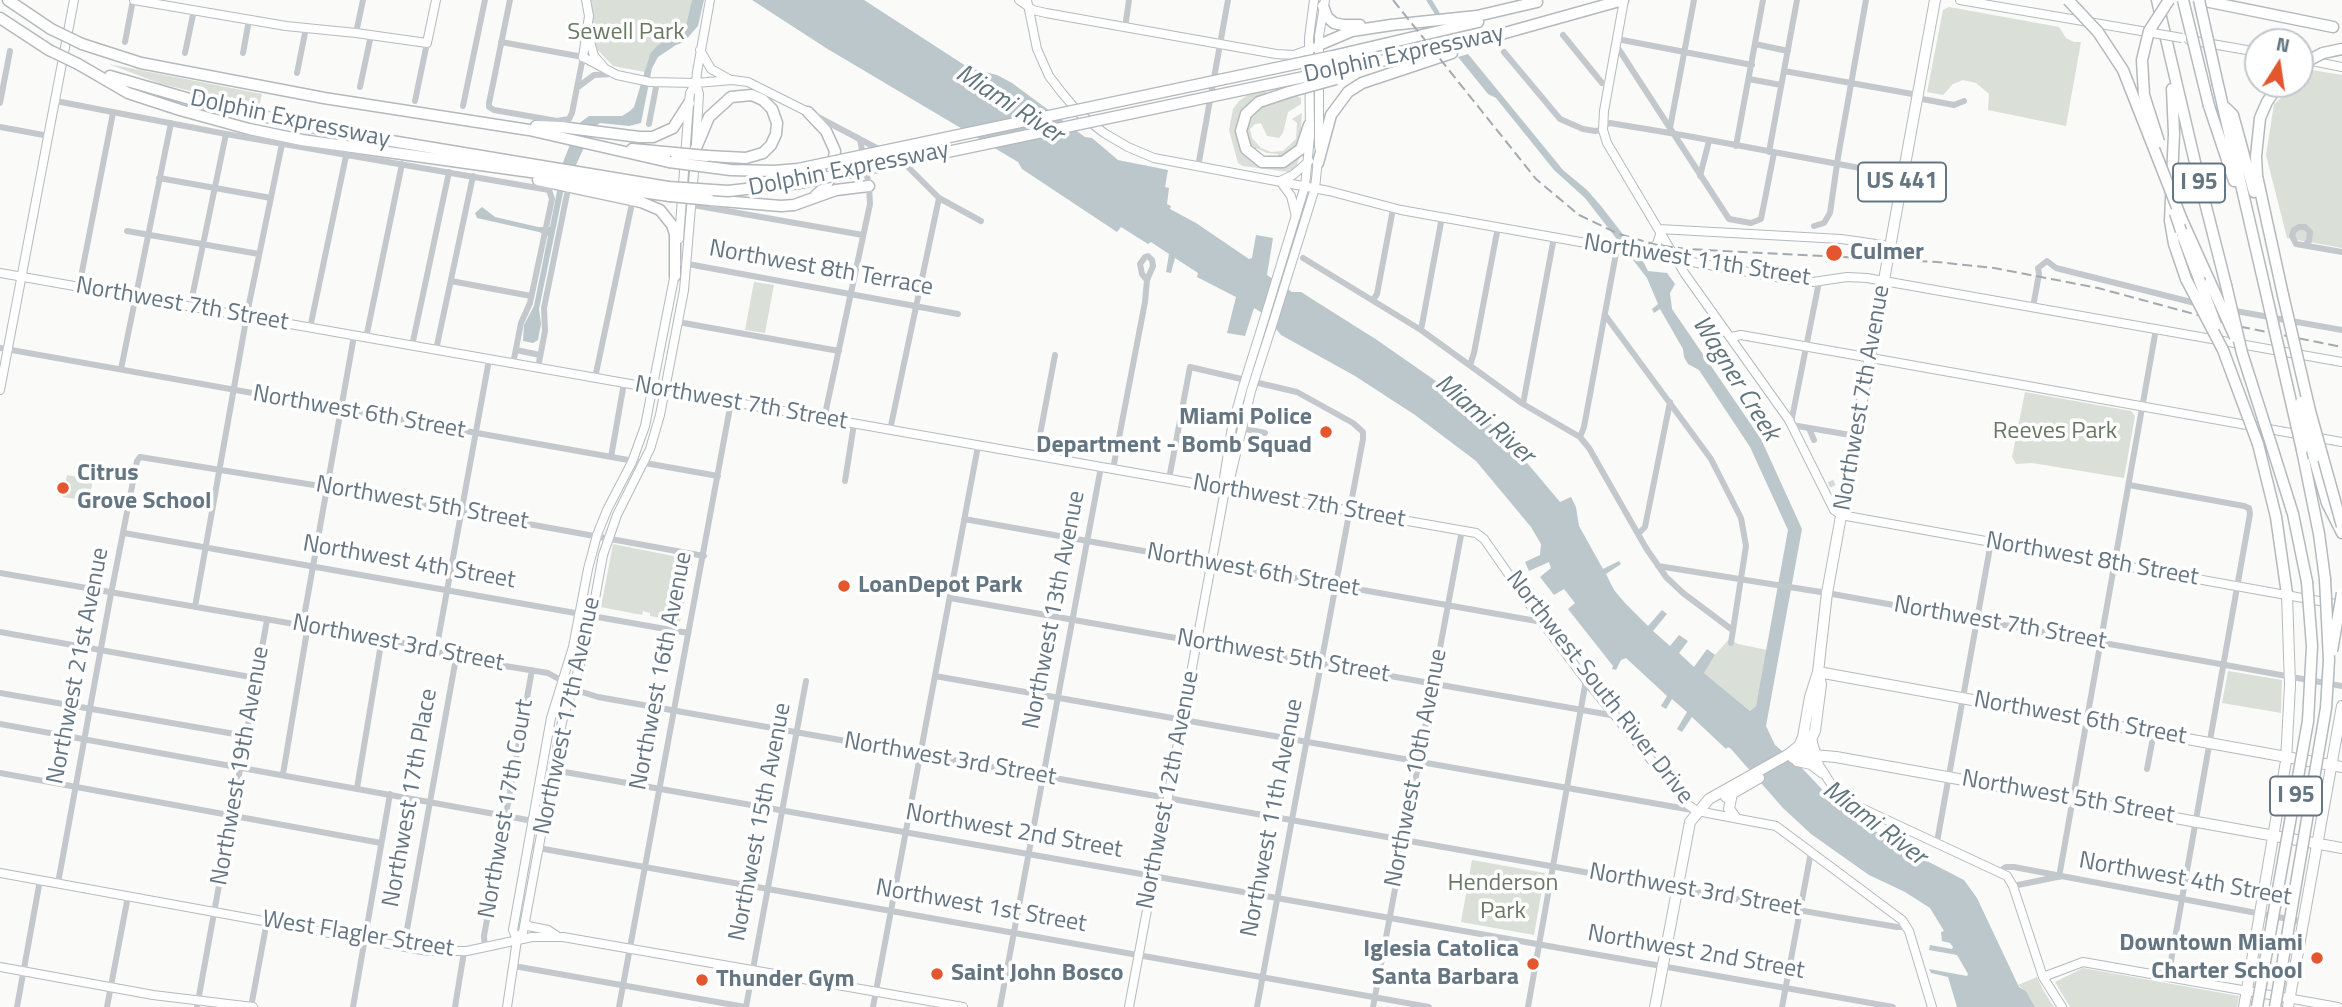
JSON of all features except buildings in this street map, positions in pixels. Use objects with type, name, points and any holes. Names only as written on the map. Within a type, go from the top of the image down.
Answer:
[{"type":"highway","name":"Dolphin Expressway","points":[[8,0],[51,29],[82,44],[131,60],[250,84],[498,124],[571,129],[588,144],[606,148],[731,170],[774,171],[797,169],[1333,56],[1453,29],[1541,1]]},
{"type":"highway","name":"Dolphin Expressway","points":[[669,191],[728,191],[800,183],[1337,74],[1469,43],[1624,0]]},
{"type":"highway","points":[[2068,0],[2098,32],[2123,70],[2167,184],[2258,444],[2274,508],[2287,594]]},
{"type":"highway","name":"I 95","points":[[2157,0],[2242,353],[2293,514],[2307,582],[2312,646],[2308,721],[2257,1007]]},
{"type":"highway","points":[[2167,184],[2159,143],[2144,94],[2142,70],[2143,52],[2149,31],[2169,0]]},
{"type":"highway","points":[[2183,0],[2209,106],[2233,179],[2242,195]]},
{"type":"highway","points":[[2199,0],[2337,28]]},
{"type":"highway","name":"I 95","points":[[2199,0],[2302,450],[2316,516],[2325,579],[2329,660],[2323,736],[2276,1007]]},
{"type":"highway","points":[[2225,0],[2326,22],[2337,28]]},
{"type":"highway","points":[[1314,47],[1352,31],[1477,16],[1541,1]]},
{"type":"highway","points":[[1320,2],[1327,17],[1340,25],[1391,25]]},
{"type":"highway","name":"Dolphin Expressway","points":[[0,19],[49,50],[78,64],[165,93],[325,130],[432,149],[553,179]]},
{"type":"highway","points":[[1313,162],[1331,115],[1348,92],[1362,83],[1450,54],[1469,43]]},
{"type":"highway","points":[[2314,58],[2342,49]]},
{"type":"highway","points":[[78,64],[128,93],[258,131],[575,183],[646,203],[660,210],[670,221],[675,234],[675,276]]},
{"type":"highway","points":[[1309,125],[1301,149],[1283,162],[1262,162],[1246,149],[1241,135],[1246,114],[1264,100],[1337,74]]},
{"type":"highway","points":[[2175,79],[2171,90],[2174,134],[2170,221],[2174,244],[2186,279],[2223,350]]},
{"type":"highway","points":[[672,158],[746,158],[763,153],[776,134],[772,110],[763,100],[752,95],[731,97],[709,117],[696,148]]},
{"type":"highway","points":[[2270,98],[2260,118],[2256,156],[2261,196],[2279,295],[2342,526]]},
{"type":"highway","points":[[571,129],[639,137],[658,135],[676,125],[689,103]]},
{"type":"highway","points":[[2223,104],[2233,115],[2238,130],[2279,295],[2314,458],[2327,503],[2342,533]]},
{"type":"highway","points":[[808,112],[826,131],[835,151],[831,177],[825,187],[808,201]]},
{"type":"highway","points":[[575,183],[669,191],[710,200],[770,207],[794,205],[836,190],[869,186]]},
{"type":"highway","points":[[2182,226],[2242,353]]},
{"type":"highway","points":[[2329,660],[2336,639],[2342,593]]},
{"type":"main road","points":[[0,390],[4,349],[21,277],[74,0]]},
{"type":"main road","points":[[134,0],[249,20],[427,43],[436,0]]},
{"type":"main road","points":[[583,57],[589,12],[586,0]]},
{"type":"main road","name":"Northwest 17th Avenue","points":[[517,940],[523,932],[563,716],[582,659],[608,537],[644,463],[656,432],[665,391],[687,264],[699,94],[696,83],[710,0]]},
{"type":"main road","points":[[1019,0],[1046,13],[1287,56],[1314,47]]},
{"type":"main road","points":[[1624,0],[1603,127],[1611,153],[1671,246],[1685,274],[1792,424],[1825,486],[1832,507],[1841,515]]},
{"type":"main road","name":"Northwest 7th Avenue","points":[[1799,756],[1818,672],[1827,593],[1841,515],[1842,482],[1856,436],[1935,0]]},
{"type":"main road","points":[[1960,0],[2244,49]]},
{"type":"main road","name":"Northwest 12th Avenue","points":[[1225,490],[1224,478],[1232,427],[1315,188],[1309,125],[1320,2]]},
{"type":"main road","name":"Northwest 11th Street","points":[[1027,4],[1040,57],[1049,76],[1074,107],[1104,133],[1137,151],[1159,159],[1315,188],[1393,209],[1793,280],[1819,282],[1855,276],[2342,362]]},
{"type":"main road","points":[[1032,32],[1038,18],[1046,13]]},
{"type":"main road","points":[[587,29],[593,53],[605,68]]},
{"type":"main road","name":"Northwest 12th Avenue","points":[[1293,245],[1296,218],[1313,162],[1320,114],[1314,47]]},
{"type":"main road","points":[[700,50],[711,69],[732,80]]},
{"type":"main road","points":[[583,57],[587,53],[593,53]]},
{"type":"main road","points":[[583,57],[617,75],[639,80],[748,82],[808,112]]},
{"type":"main road","points":[[2314,62],[2342,67]]},
{"type":"main road","name":"Northwest 17th Avenue","points":[[517,940],[513,930],[551,718],[573,647],[597,535],[632,462],[654,389],[677,262],[690,93],[696,83]]},
{"type":"main road","points":[[1296,218],[1291,196],[1280,181],[1313,162]]},
{"type":"main road","points":[[1660,230],[1841,239],[1890,246]]},
{"type":"main road","points":[[1642,253],[1657,244],[1660,230]]},
{"type":"main road","points":[[1671,246],[1678,231]]},
{"type":"main road","name":"Northwest 7th Street","points":[[0,273],[1462,530],[1481,536]]},
{"type":"main road","points":[[1731,337],[1741,335],[2342,442]]},
{"type":"main road","name":"Northwest 12th Avenue","points":[[1129,1007],[1225,490],[1230,479],[1248,386]]},
{"type":"main road","name":"Northwest 8th Street","points":[[1841,515],[2342,605]]},
{"type":"main road","name":"Northwest South River Drive","points":[[1481,536],[1586,680],[1680,797],[1697,811],[1776,826],[1908,926]]},
{"type":"main road","points":[[2244,1007],[2286,756],[2290,676],[2287,594]]},
{"type":"main road","name":"Northwest 7th Avenue","points":[[1697,811],[1709,799],[1737,788],[1799,756],[1812,738],[1821,684],[1818,672]]},
{"type":"main road","name":"Northwest 6th Street","points":[[1818,672],[2337,766]]},
{"type":"main road","points":[[1813,687],[1812,738],[1816,755],[1840,796],[2008,877],[2043,976],[2062,1007]]},
{"type":"main road","points":[[2289,1003],[2318,843],[2337,766],[2342,706]]},
{"type":"main road","points":[[1812,738],[1822,751],[1836,757],[1828,764],[1825,773]]},
{"type":"main road","name":"Northwest 7th Avenue","points":[[1737,788],[1789,754],[1799,756]]},
{"type":"main road","points":[[1799,756],[1825,773]]},
{"type":"main road","name":"Northwest 5th Street","points":[[1799,756],[1836,757],[2342,848]]},
{"type":"main road","points":[[1735,817],[1729,809],[1737,788]]},
{"type":"main road","points":[[1655,1007],[1687,830],[1697,811]]},
{"type":"main road","name":"West Flagler Street","points":[[0,873],[437,952],[464,952],[517,940],[556,936],[963,1007]]},
{"type":"main road","points":[[525,922],[528,926],[548,930],[556,936]]},
{"type":"main road","points":[[1908,926],[1932,1007]]},
{"type":"main road","points":[[507,1007],[517,940]]},
{"type":"main road","points":[[2043,976],[2083,962],[2247,992],[2289,1003],[2338,1007]]},
{"type":"main road","points":[[0,968],[197,1004],[252,1007]]},
{"type":"street","points":[[125,42],[134,0]]},
{"type":"street","points":[[356,33],[363,0]]},
{"type":"street","points":[[463,106],[485,0]]},
{"type":"street","points":[[501,42],[583,57],[571,129],[492,110],[488,105],[501,42],[510,0]]},
{"type":"street","points":[[1125,28],[1129,0]]},
{"type":"street","points":[[1198,167],[1228,0]]},
{"type":"street","points":[[1672,131],[1694,0]]},
{"type":"street","points":[[1737,146],[1763,0]]},
{"type":"street","points":[[1616,42],[1729,219],[1758,222],[1763,216],[1781,85],[1797,0]]},
{"type":"street","points":[[1814,226],[1824,223],[1829,216],[1866,0]]},
{"type":"street","points":[[185,53],[194,10]]},
{"type":"street","points":[[243,53],[249,20]]},
{"type":"street","points":[[297,73],[306,28]]},
{"type":"street","points":[[360,87],[371,35]]},
{"type":"street","points":[[1563,35],[1602,82],[1608,84]]},
{"type":"street","points":[[1616,42],[1752,65]]},
{"type":"street","points":[[415,101],[427,43]]},
{"type":"street","points":[[1755,44],[1788,51]]},
{"type":"street","points":[[0,103],[10,51]]},
{"type":"street","points":[[1504,52],[1560,119],[1577,128],[1595,131],[1610,123],[1672,131],[1709,141],[1903,176]]},
{"type":"street","points":[[1784,71],[1954,105],[1964,101]]},
{"type":"street","points":[[577,88],[598,74],[617,75]]},
{"type":"street","points":[[1749,79],[1781,85]]},
{"type":"street","points":[[649,124],[658,82]]},
{"type":"street","points":[[55,102],[346,156],[543,188],[553,179]]},
{"type":"street","points":[[808,112],[903,162],[939,198],[981,221]]},
{"type":"street","points":[[79,287],[113,113]]},
{"type":"street","points":[[121,369],[171,123]]},
{"type":"street","points":[[0,127],[49,136]]},
{"type":"street","points":[[190,307],[226,134]]},
{"type":"street","points":[[824,419],[870,204],[860,139]]},
{"type":"street","points":[[1700,176],[1709,141]]},
{"type":"street","points":[[195,607],[233,390],[282,144]]},
{"type":"street","points":[[310,328],[346,156]]},
{"type":"street","points":[[366,338],[402,164]]},
{"type":"street","points":[[412,346],[449,172]]},
{"type":"street","points":[[436,350],[473,176]]},
{"type":"street","points":[[159,178],[271,198]]},
{"type":"street","points":[[513,364],[521,323],[529,310],[552,199],[553,179]]},
{"type":"street","points":[[538,368],[545,331],[544,308],[575,183]]},
{"type":"street","points":[[890,430],[939,198]]},
{"type":"street","points":[[693,205],[863,235]]},
{"type":"street","points":[[595,378],[631,208]]},
{"type":"street","points":[[1373,300],[1377,294],[1393,209]]},
{"type":"street","points":[[1421,330],[1442,217]]},
{"type":"street","points":[[1470,365],[1498,227]]},
{"type":"street","points":[[127,230],[260,254]]},
{"type":"street","points":[[1522,404],[1554,237]]},
{"type":"street","points":[[2305,245],[2342,252]]},
{"type":"street","points":[[1580,437],[1619,249]]},
{"type":"street","points":[[1303,258],[1421,330],[1522,404],[1580,437],[1658,566],[1683,593],[1731,629]]},
{"type":"street","name":"Northwest 8th Terrace","points":[[677,262],[916,304],[958,314]]},
{"type":"street","points":[[2033,307],[2039,274],[2048,263],[2056,268],[2203,305],[2342,330]]},
{"type":"street","name":"Northwest 13th Avenue","points":[[1113,469],[1147,280]]},
{"type":"street","points":[[451,281],[531,295]]},
{"type":"street","points":[[1819,282],[1792,424],[1856,436]]},
{"type":"street","points":[[1605,315],[1714,463],[1740,516],[1746,546],[1731,629],[1731,643]]},
{"type":"street","points":[[678,322],[839,351]]},
{"type":"street","points":[[2059,877],[2156,329]]},
{"type":"street","points":[[283,774],[307,631],[304,617],[355,336]]},
{"type":"street","name":"Northwest 6th Street","points":[[4,349],[719,476]]},
{"type":"street","points":[[516,350],[540,355]]},
{"type":"street","points":[[1036,456],[1055,355]]},
{"type":"street","points":[[436,651],[489,360]]},
{"type":"street","points":[[1169,479],[1190,367],[1248,386]]},
{"type":"street","points":[[611,457],[624,383]]},
{"type":"street","name":"Northwest 11th Avenue","points":[[1248,386],[1302,394],[1361,429],[1363,439],[1257,1007]]},
{"type":"street","points":[[1638,534],[1645,527],[1670,401]]},
{"type":"street","name":"Northwest 16th Avenue","points":[[619,1007],[731,402]]},
{"type":"street","points":[[845,481],[854,424]]},
{"type":"street","points":[[1241,428],[1265,433]]},
{"type":"street","points":[[1809,428],[1814,440]]},
{"type":"street","points":[[873,1007],[978,446]]},
{"type":"street","name":"Northwest 5th Street","points":[[141,457],[461,511],[704,556]]},
{"type":"street","name":"Northwest 21st Avenue","points":[[58,883],[137,461],[141,457]]},
{"type":"street","name":"Northwest 13th Avenue","points":[[1000,1007],[1101,467]]},
{"type":"street","points":[[2129,485],[2249,508],[2250,516],[2168,978]]},
{"type":"street","name":"Northwest 6th Street","points":[[964,519],[1542,622]]},
{"type":"street","name":"Northwest 10th Avenue","points":[[1373,1007],[1462,530]]},
{"type":"street","name":"Northwest 4th Street","points":[[124,533],[688,633]]},
{"type":"street","points":[[1937,842],[1991,542]]},
{"type":"street","name":"Northwest 7th Street","points":[[1658,566],[1827,593],[2342,686]]},
{"type":"street","name":"Northwest 3rd Street","points":[[0,573],[382,638],[421,646],[456,658],[548,673],[593,696],[674,711],[1799,910],[1897,927],[1908,926]]},
{"type":"street","name":"Northwest 5th Street","points":[[950,598],[1616,716]]},
{"type":"street","name":"Northwest 19th Avenue","points":[[197,1004],[267,620]]},
{"type":"street","points":[[0,632],[256,678]]},
{"type":"street","points":[[356,788],[382,638]]},
{"type":"street","name":"Northwest 17th Place","points":[[404,946],[456,658]]},
{"type":"street","name":"Northwest 17th Court","points":[[485,948],[484,936],[532,670]]},
{"type":"street","points":[[935,676],[1697,811]]},
{"type":"street","points":[[1528,1007],[1586,680]]},
{"type":"street","name":"Northwest 15th Avenue","points":[[745,1007],[806,681]]},
{"type":"street","points":[[0,693],[246,736]]},
{"type":"street","points":[[0,723],[544,822]]},
{"type":"street","points":[[2147,769],[2154,732]]},
{"type":"street","name":"Northwest 2nd Street","points":[[542,768],[1893,1007]]},
{"type":"street","points":[[0,773],[381,843]]},
{"type":"street","points":[[353,1007],[390,794]]},
{"type":"street","name":"Northwest 1st Street","points":[[527,846],[1429,1007]]},
{"type":"street","points":[[1782,1007],[1811,852]]},
{"type":"street","name":"Northwest 4th Street","points":[[2000,871],[2006,867],[2014,867],[2304,922]]},
{"type":"street","points":[[2008,877],[2014,867]]},
{"type":"street","name":"Northwest 4th Street","points":[[2013,886],[2059,877]]},
{"type":"street","points":[[17,1007],[40,880]]},
{"type":"street","points":[[107,1007],[128,896]]},
{"type":"street","points":[[252,1007],[267,921]]},
{"type":"street","points":[[455,1007],[464,952]]},
{"type":"street","points":[[514,966],[745,1007]]},
{"type":"green space","name":"Sewell Park","points":[[591,0],[692,0],[689,23],[654,50],[645,72],[613,66],[597,49],[591,35]]},
{"type":"green space","points":[[1949,7],[2059,27],[2066,38],[2081,42],[2066,126],[1988,110],[1989,94],[1976,83],[1963,80],[1953,84],[1943,95],[1927,92],[1943,10]]},
{"type":"green space","points":[[109,64],[262,94],[259,107],[161,84]]},
{"type":"green space","points":[[2314,70],[2342,75],[2342,248],[2287,238],[2266,155],[2274,104],[2281,98],[2314,98]]},
{"type":"green space","points":[[1266,91],[1267,95],[1240,118],[1253,160],[1300,156],[1296,167],[1288,172],[1238,163],[1229,130],[1233,109],[1239,101],[1249,94]]},
{"type":"green space","points":[[1292,94],[1301,98],[1301,104],[1288,112],[1283,133],[1279,138],[1267,136],[1261,123],[1250,129],[1252,138],[1261,148],[1271,152],[1283,151],[1296,139],[1297,123],[1292,119],[1302,113],[1300,142],[1289,157],[1278,157],[1278,154],[1256,148],[1255,151],[1265,157],[1265,160],[1249,149],[1244,126],[1258,106]]},
{"type":"green space","points":[[754,282],[774,285],[765,333],[745,330]]},
{"type":"green space","name":"Reeves Park","points":[[2025,392],[2131,411],[2135,416],[2124,478],[2032,463],[2016,464],[2012,457]]},
{"type":"green space","points":[[67,475],[93,480],[89,501],[63,497]]},
{"type":"green space","points":[[613,544],[693,560],[680,622],[650,616],[650,613],[643,611],[642,615],[601,607]]},
{"type":"green space","points":[[1729,639],[1738,644],[1767,650],[1756,706],[1750,711],[1704,673]]},
{"type":"green space","points":[[2228,671],[2282,680],[2281,713],[2222,703]]},
{"type":"green space","name":"Henderson Park","points":[[1472,860],[1545,873],[1534,935],[1461,922]]},
{"type":"green space","points":[[2083,968],[2239,996],[2237,1007],[2070,1007],[2055,982]]},
{"type":"green space","points":[[2037,977],[2054,1007],[2035,1007],[2026,991],[2018,985]]},
{"type":"water","points":[[692,0],[704,0],[698,26],[684,42],[658,57],[652,68],[641,123],[629,126],[600,123],[593,128],[563,193],[539,309],[541,324],[538,340],[533,343],[523,341],[524,325],[534,306],[548,236],[477,218],[475,213],[482,207],[495,217],[538,227],[550,227],[562,165],[578,124],[589,116],[622,116],[634,107],[650,54],[686,26]]},
{"type":"water","name":"Miami River","points":[[752,0],[864,0],[969,68],[997,75],[1012,83],[1085,137],[1092,138],[1118,160],[1168,170],[1165,187],[1169,188],[1167,204],[1171,206],[1170,209],[1249,259],[1252,258],[1256,235],[1273,238],[1267,275],[1292,292],[1301,292],[1377,340],[1453,393],[1501,432],[1560,502],[1571,497],[1576,507],[1579,526],[1603,569],[1619,561],[1621,564],[1606,574],[1625,603],[1648,626],[1662,610],[1667,614],[1653,631],[1670,646],[1679,635],[1688,641],[1679,653],[1694,667],[1707,649],[1715,655],[1704,673],[1750,711],[1756,706],[1788,530],[1750,447],[1699,370],[1688,364],[1683,349],[1660,309],[1654,313],[1652,309],[1658,304],[1647,278],[1585,198],[1554,170],[1496,98],[1488,94],[1458,57],[1468,54],[1563,170],[1601,206],[1642,259],[1648,271],[1667,273],[1675,284],[1670,293],[1672,309],[1761,439],[1802,529],[1766,726],[1775,745],[1800,766],[1834,802],[1858,814],[1861,825],[1964,880],[1977,898],[2019,987],[2026,991],[2035,1007],[1957,1007],[1948,977],[1931,973],[1929,969],[1967,976],[1968,974],[1957,955],[1929,950],[1930,945],[1953,947],[1942,941],[1941,932],[1944,931],[1930,908],[1905,892],[1869,875],[1811,834],[1783,808],[1731,749],[1726,749],[1692,717],[1682,732],[1677,729],[1687,712],[1672,699],[1666,709],[1661,706],[1667,696],[1626,658],[1621,660],[1616,670],[1612,669],[1613,666],[1568,609],[1575,603],[1564,589],[1554,595],[1540,577],[1551,568],[1549,562],[1529,571],[1525,562],[1540,555],[1541,544],[1531,527],[1476,461],[1415,415],[1355,376],[1281,335],[1264,314],[1254,308],[1245,336],[1227,333],[1236,297],[1197,277],[1198,273],[1175,258],[1171,273],[1166,272],[1169,254],[1151,242],[1148,244],[1121,227],[1117,232],[1022,169],[1018,162],[826,48]]},
{"type":"waterway","name":"Wagner Creek","points":[[1429,0],[1437,13]]},
{"type":"tunnel","points":[[1829,485],[1837,481]]},
{"type":"railway","points":[[1393,0],[1536,179],[1579,215],[1619,234],[1657,245],[1686,249],[1937,262],[1994,268],[2098,288],[2242,327],[2342,347]]},
{"type":"place","name":"Culmer","points":[[1834,253]]},
{"type":"place","name":"Miami Police Department - Bomb Squad","points":[[1326,432]]},
{"type":"place","name":"Citrus Grove School","points":[[63,488]]},
{"type":"place","name":"LoanDepot Park","points":[[844,586]]},
{"type":"place","name":"Downtown Miami Charter School","points":[[2317,958]]},
{"type":"place","name":"Iglesia Catolica Santa Barbara","points":[[1533,964]]},
{"type":"place","name":"Saint John Bosco","points":[[937,974]]},
{"type":"place","name":"Thunder Gym","points":[[702,980]]}]
